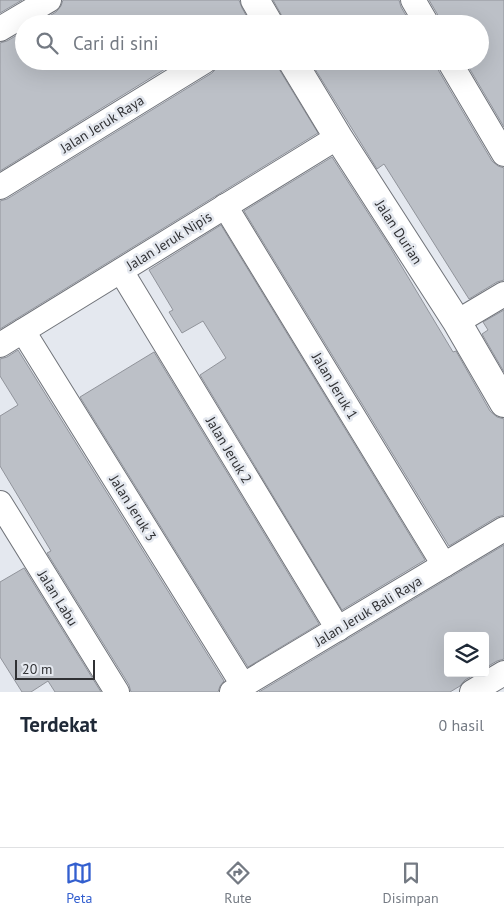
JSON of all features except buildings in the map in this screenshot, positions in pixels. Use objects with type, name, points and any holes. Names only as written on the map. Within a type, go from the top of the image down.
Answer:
[{"type":"street","points":[[24,15],[49,0]]},
{"type":"street","points":[[413,0],[422,15]]},
{"type":"street","points":[[0,29],[15,20]]},
{"type":"street","name":"Jalan Jeruk Raya","points":[[0,187],[189,70]]},
{"type":"street","name":"Jalan Durian","points":[[297,70],[338,137],[457,322],[504,403]]},
{"type":"street","points":[[454,70],[504,154]]},
{"type":"street","name":"Jalan Jeruk Nipis","points":[[0,345],[338,137]]},
{"type":"street","name":"Jalan Jeruk 1","points":[[225,206],[444,565]]},
{"type":"street","name":"Jalan Jeruk 2","points":[[121,271],[338,628]]},
{"type":"street","points":[[457,322],[504,294]]},
{"type":"street","name":"Jalan Jeruk 3","points":[[23,331],[238,689]]},
{"type":"street","name":"Jalan Labu","points":[[0,503],[116,692]]},
{"type":"street","name":"Jalan Jeruk Bali Raya","points":[[238,689],[504,529]]},
{"type":"street","points":[[472,692],[504,674]]}]
